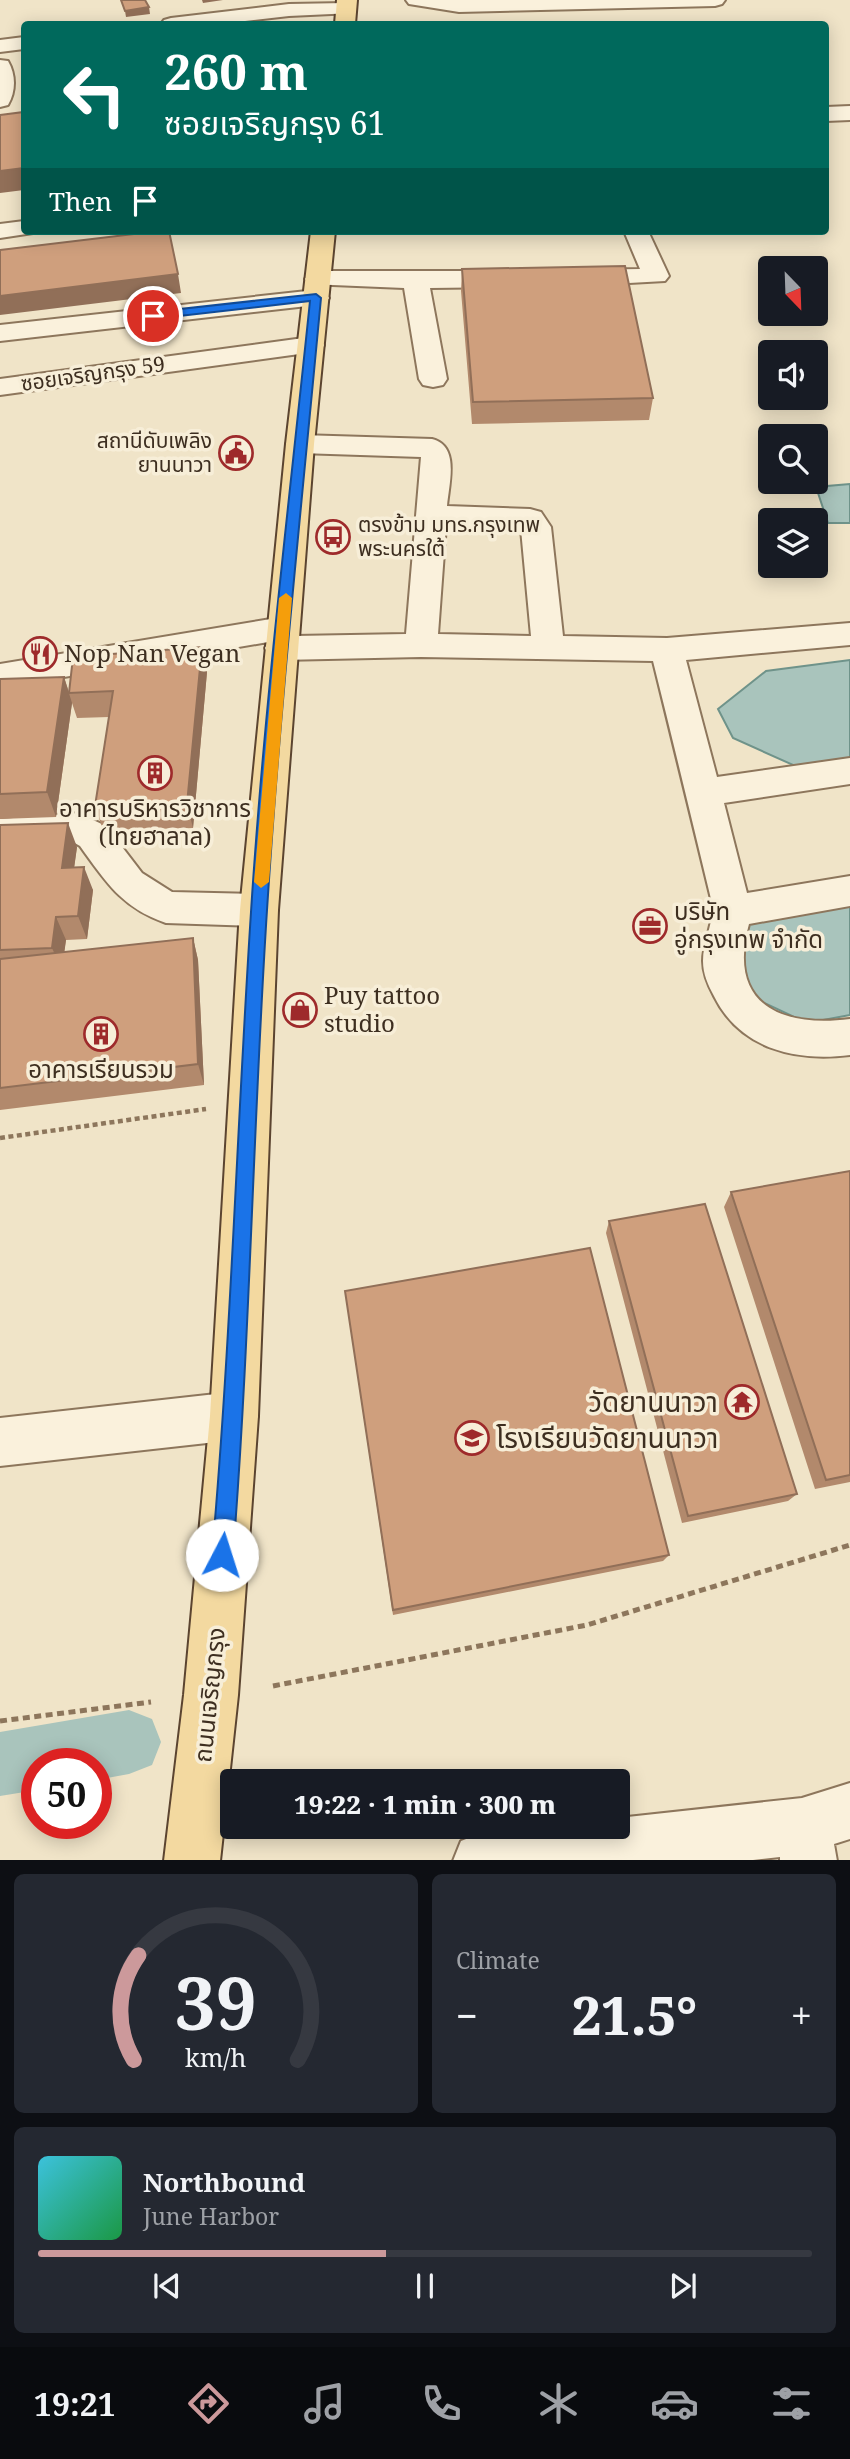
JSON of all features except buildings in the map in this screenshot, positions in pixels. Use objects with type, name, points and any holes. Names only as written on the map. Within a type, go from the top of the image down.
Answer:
[{"type":"main road","name":"ถนนเจริญกรุง","points":[[192,1860],[211,1695],[234,1416],[259,910],[300,444],[323,235]]},
{"type":"street","points":[[416,0],[459,6],[715,0]]},
{"type":"street","points":[[196,21],[289,10],[346,11]]},
{"type":"street","points":[[0,46],[21,43]]},
{"type":"street","points":[[829,114],[850,113]]},
{"type":"street","points":[[0,231],[21,228]]},
{"type":"street","points":[[0,332],[317,288],[416,281],[656,276],[638,235]]},
{"type":"street","points":[[416,281],[433,379]]},
{"type":"street","name":"ซอยเจริญกรุง 59","points":[[0,387],[311,345]]},
{"type":"street","points":[[300,444],[432,448],[436,453],[421,645]]},
{"type":"street","points":[[431,515],[530,519],[536,527],[548,647]]},
{"type":"street","points":[[0,676],[282,638],[421,645],[667,650],[850,634]]},
{"type":"street","points":[[667,650],[733,911],[723,948],[723,969],[727,983],[747,1013],[760,1025],[791,1039],[818,1041],[850,1037]]},
{"type":"street","points":[[705,792],[850,771]]},
{"type":"street","points":[[0,832],[78,827],[93,836],[129,884],[166,907],[259,910]]},
{"type":"street","points":[[733,911],[850,891]]},
{"type":"street","points":[[0,1443],[234,1416]]},
{"type":"street","points":[[481,1860],[821,1833]]},
{"type":"path","points":[[0,1138],[248,1103]]},
{"type":"path","points":[[274,1686],[587,1625],[850,1545]]},
{"type":"path","points":[[0,1721],[151,1702]]},
{"type":"water","points":[[850,484],[850,523],[828,523],[828,508],[823,508],[818,494],[828,494],[828,486]]},
{"type":"water","points":[[850,660],[850,761],[802,769],[733,738],[718,709],[766,671]]},
{"type":"water","points":[[850,898],[850,1015],[807,1023],[754,998],[736,971],[737,938],[759,914]]},
{"type":"waterway","points":[[0,1764],[129,1742]]},
{"type":"slow traffic","points":[[261,882],[286,598]]},
{"type":"place","name":"สถานีดับเพลิง ยานนาวา","points":[[236,453]]},
{"type":"place","name":"ตรงข้าม มทร.กรุงเทพ พระนครใต้","points":[[333,537]]},
{"type":"place","name":"Nop Nan Vegan","points":[[40,654]]},
{"type":"place","name":"อาคารบริหารวิชาการ (ไทยฮาลาล)","points":[[155,773]]},
{"type":"place","name":"บริษัท อู่กรุงเทพ จำกัด","points":[[650,926]]},
{"type":"place","name":"Puy tattoo studio","points":[[300,1010]]},
{"type":"place","name":"อาคารเรียนรวม","points":[[101,1034]]},
{"type":"place","name":"วัดยานนาวา","points":[[742,1402]]},
{"type":"place","name":"โรงเรียนวัดยานนาวา","points":[[472,1438]]},
{"type":"route","points":[[153,316],[316,298],[300,444],[259,910],[234,1416],[222,1555]]}]
